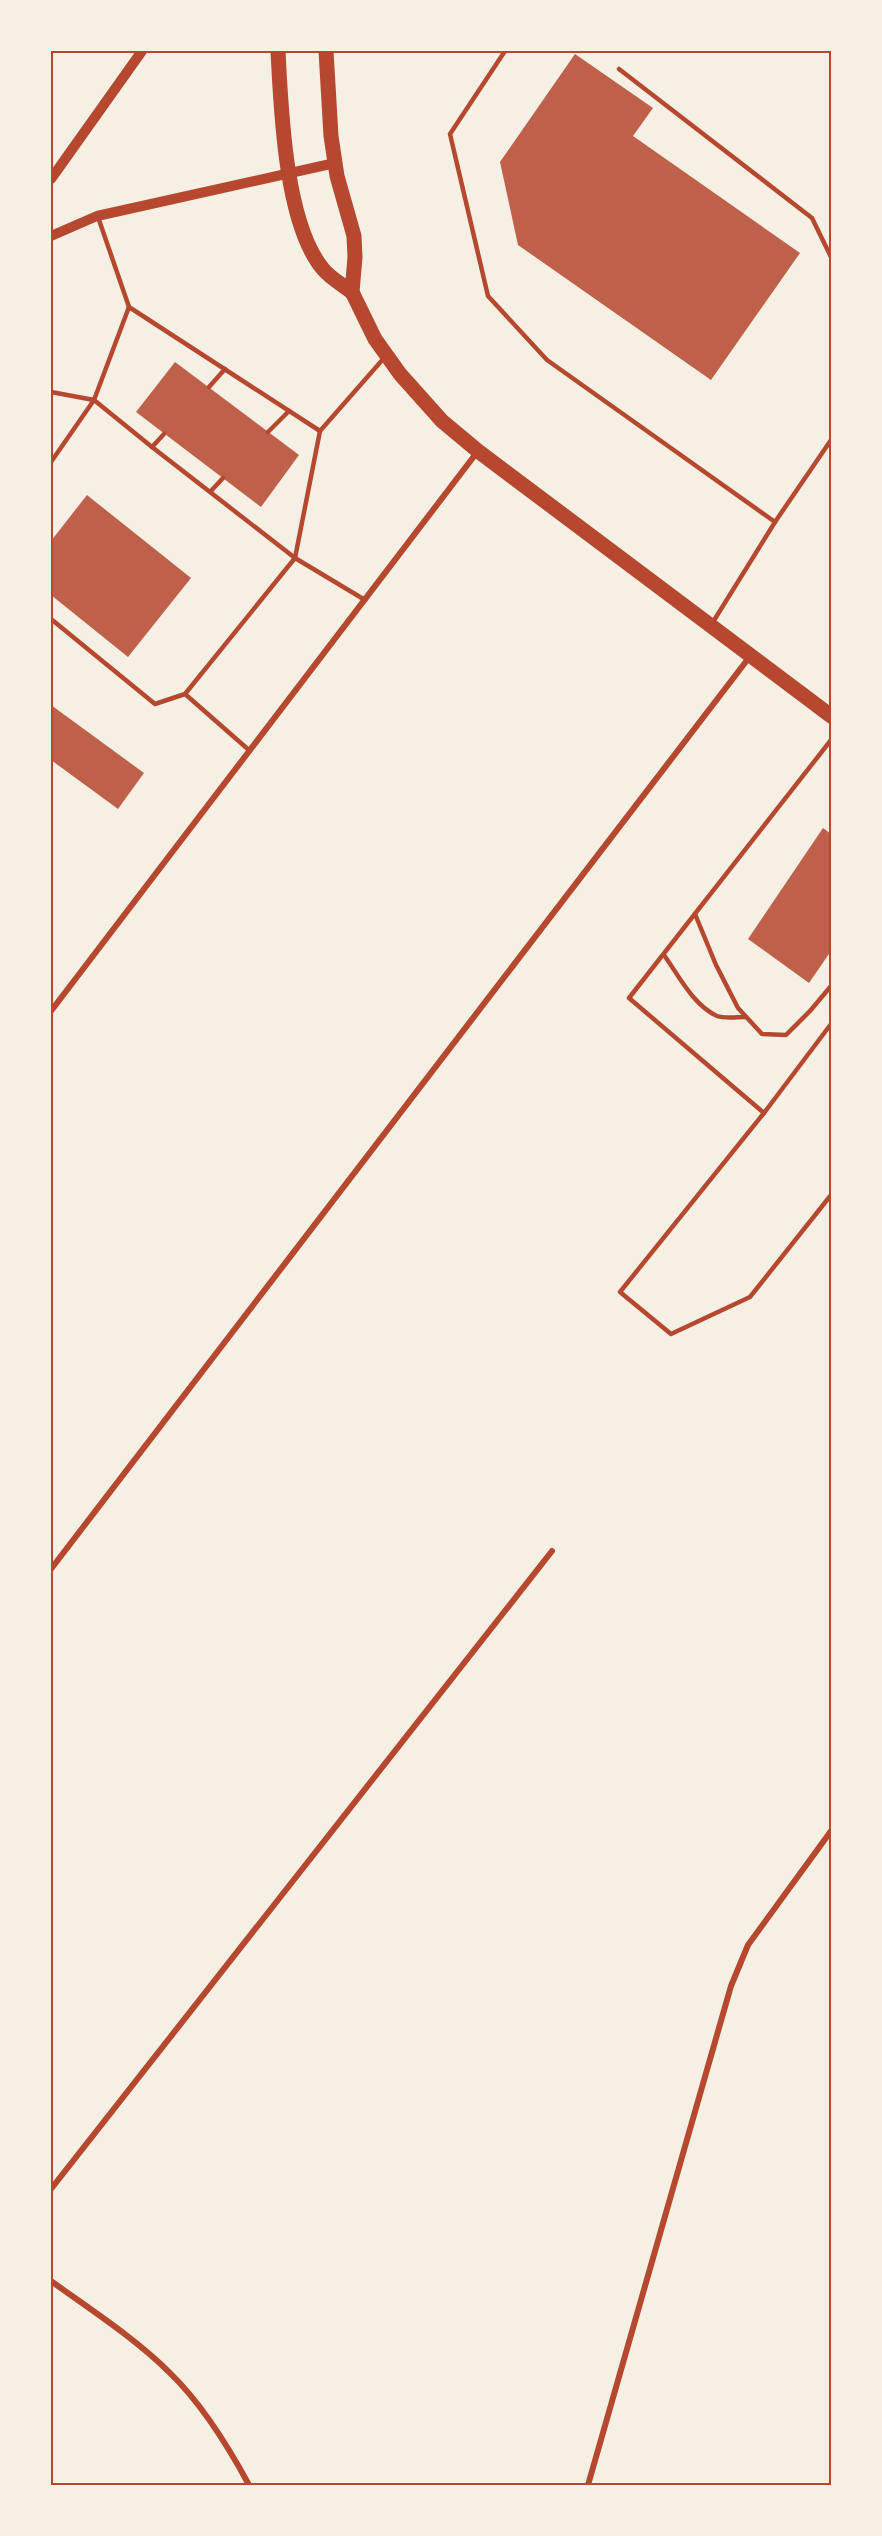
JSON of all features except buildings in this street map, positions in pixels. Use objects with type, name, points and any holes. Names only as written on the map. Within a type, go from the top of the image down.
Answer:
[{"type":"main road","points":[[278,51],[290,175],[301,226],[312,251],[324,270],[352,292],[366,323],[386,356],[428,407],[478,451],[831,716]]},
{"type":"main road","points":[[327,51],[328,101],[335,163],[354,236],[356,257],[352,292]]},
{"type":"street","points":[[51,179],[142,51]]},
{"type":"street","points":[[51,236],[97,216],[174,197],[290,175],[335,163]]},
{"type":"street","points":[[51,1011],[478,451]]},
{"type":"street","points":[[51,1569],[751,655]]},
{"type":"street","points":[[51,2189],[552,1551]]},
{"type":"street","points":[[588,2485],[731,1986],[748,1945],[831,1831]]},
{"type":"street","points":[[51,2281],[170,2373],[188,2392],[229,2450],[249,2485]]},
{"type":"lane","points":[[505,51],[450,134],[488,296],[547,360],[775,522]]},
{"type":"lane","points":[[619,69],[812,218],[831,257]]},
{"type":"lane","points":[[97,216],[129,307],[320,431]]},
{"type":"lane","points":[[51,462],[94,400],[129,307]]},
{"type":"lane","points":[[51,619],[155,704],[185,694],[295,558],[320,431],[386,356]]},
{"type":"lane","points":[[209,387],[225,369]]},
{"type":"lane","points":[[51,392],[94,400],[295,558],[364,600]]},
{"type":"lane","points":[[268,432],[289,411]]},
{"type":"lane","points":[[152,447],[164,434]]},
{"type":"lane","points":[[711,624],[775,522],[831,440]]},
{"type":"lane","points":[[211,491],[223,478]]},
{"type":"lane","points":[[185,694],[249,751]]},
{"type":"lane","points":[[764,1113],[630,998],[831,740]]},
{"type":"lane","points":[[695,914],[716,965],[738,1008],[762,1034],[786,1035],[831,986]]},
{"type":"lane","points":[[664,955],[696,1000],[706,1008],[719,1017],[747,1017]]},
{"type":"lane","points":[[831,1024],[764,1113],[620,1292],[671,1334],[750,1296],[831,1195]]}]
